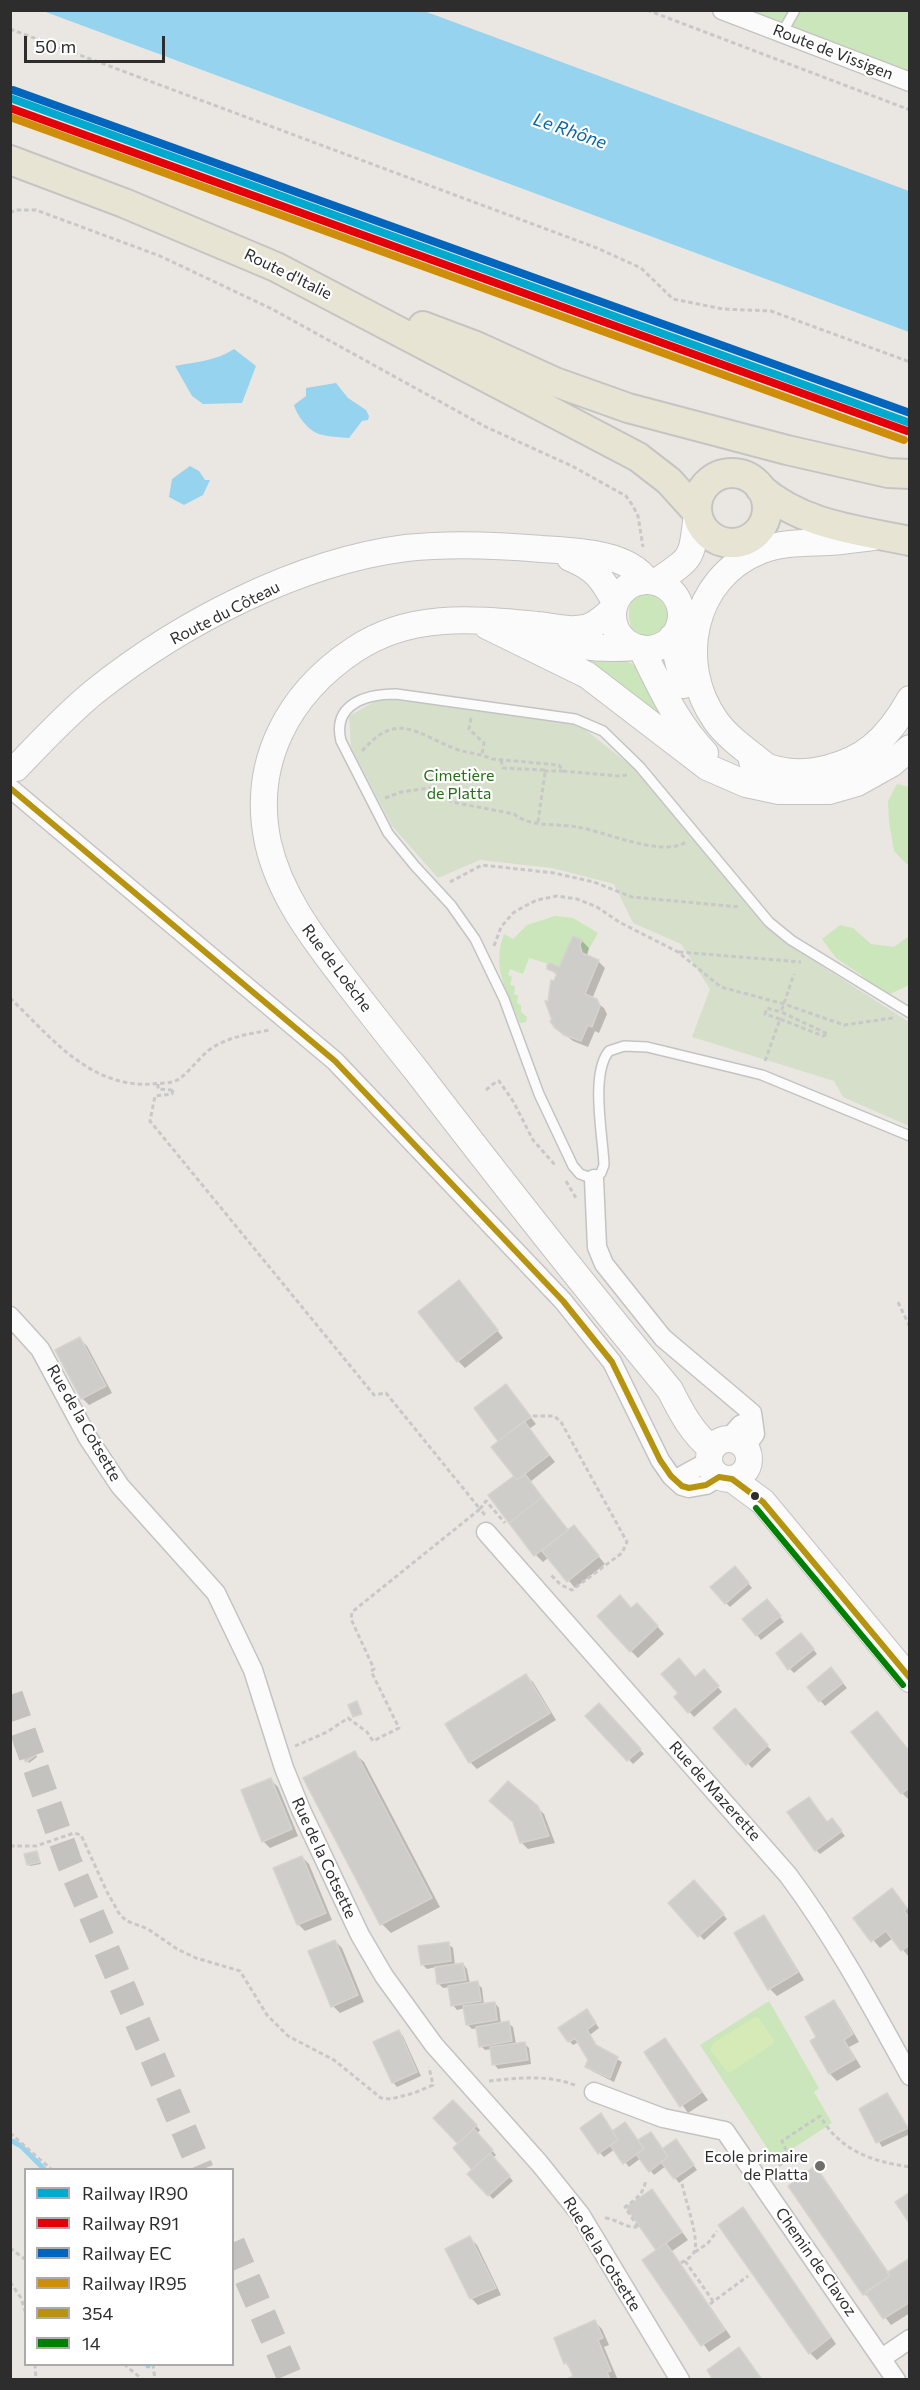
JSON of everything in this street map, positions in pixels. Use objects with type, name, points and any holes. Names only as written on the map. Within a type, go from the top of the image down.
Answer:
[{"type":"main road","name":"Route d'Italie","points":[[10,160],[228,245],[322,290],[638,457],[669,481],[697,513]]},
{"type":"main road","points":[[322,290],[476,346],[555,382],[628,408],[787,450],[888,473],[909,474]]},
{"type":"main road","name":"Route d'Italie","points":[[555,413],[663,487],[686,514],[694,544]]},
{"type":"main road","name":"Route d'Italie","points":[[638,457],[670,466],[730,473]]},
{"type":"main road","points":[[832,525],[783,531],[745,541],[726,543],[713,538],[703,529],[697,513],[699,495],[706,483],[717,476],[730,473],[748,477],[788,509],[832,525],[896,539]]},
{"type":"main road","points":[[745,541],[760,529],[766,516],[765,496],[760,488]]},
{"type":"street","name":"Route de Vissigen","points":[[722,10],[909,82]]},
{"type":"street","points":[[697,513],[694,544],[685,562],[651,581],[637,582],[628,586],[614,606],[613,620],[619,634],[638,647],[682,725],[728,778]]},
{"type":"street","points":[[767,767],[726,733],[714,719],[698,688],[693,646],[703,605],[724,575],[760,550],[790,543],[896,539]]},
{"type":"street","points":[[638,647],[656,647],[676,626],[708,575],[745,541]]},
{"type":"street","name":"Route du Côteau","points":[[13,778],[94,692],[189,627],[264,589],[341,562],[405,549],[475,544],[583,552],[632,566],[651,581]]},
{"type":"street","name":"Route du Côteau","points":[[546,549],[591,568],[602,580],[614,606]]},
{"type":"street","points":[[651,581],[666,587],[674,595],[680,673],[692,704],[703,722],[722,744],[739,756],[780,771],[800,772],[845,763],[872,748],[899,719],[909,699]]},
{"type":"street","name":"Rue de Loèche","points":[[614,606],[599,621],[586,628],[567,630],[516,623],[453,619],[424,622],[389,632],[358,647],[339,660],[308,689],[286,720],[267,769],[264,801],[268,842],[286,893],[319,946],[539,1228],[670,1390],[700,1439],[727,1457],[909,1679]]},
{"type":"street","points":[[476,621],[587,675],[707,767],[728,778],[747,784],[779,791],[829,791],[857,783],[891,764],[909,748]]},
{"type":"street","name":"Rue de Loèche","points":[[516,623],[531,633],[586,647],[611,649],[638,647]]},
{"type":"street","points":[[13,778],[335,1061],[563,1301],[612,1362],[660,1461],[665,1470],[675,1479],[727,1457],[755,1434],[751,1420],[752,1413],[663,1338],[603,1264],[597,1247],[594,1179]]},
{"type":"street","name":"Rue de la Cotsette","points":[[10,1316],[40,1349],[88,1438],[120,1485],[216,1593],[253,1670],[297,1799],[360,1935],[390,1985],[434,2045],[540,2164],[580,2214],[680,2379]]},
{"type":"street","name":"Rue de Mazerette","points":[[486,1532],[789,1875],[843,1955],[909,2076]]},
{"type":"street","name":"Chemin de Clavoz","points":[[594,2092],[663,2118],[725,2131],[896,2379]]},
{"type":"street","points":[[882,2358],[909,2339]]},
{"type":"lane","points":[[782,33],[795,10]]},
{"type":"lane","points":[[909,1013],[809,951],[770,922],[750,901],[640,767],[603,731],[575,719],[396,694],[378,694],[358,701],[341,716],[338,729],[341,741],[372,803],[398,847],[465,922],[487,963],[551,1120],[573,1166],[580,1174],[594,1179],[601,1173],[604,1165],[601,1066],[609,1051],[624,1046],[665,1051],[762,1076],[909,1136]]},
{"type":"path","points":[[648,10],[909,110]]},
{"type":"path","points":[[10,29],[597,248],[641,267],[673,299],[723,309],[771,311],[909,362]]},
{"type":"path","points":[[10,213],[15,210],[36,210],[160,256],[272,309],[486,427],[572,466],[626,496],[638,516],[645,564],[651,581]]},
{"type":"path","points":[[351,759],[385,730],[398,729],[428,735],[440,743],[468,754],[482,754],[501,760],[559,765],[563,771]]},
{"type":"path","points":[[469,729],[484,743],[482,754]]},
{"type":"path","points":[[501,760],[503,768],[618,776],[631,775],[640,767]]},
{"type":"path","points":[[538,823],[544,771]]},
{"type":"path","points":[[372,803],[401,792],[429,788],[452,802],[514,814],[522,820],[578,827],[626,841],[669,846],[681,845],[696,833]]},
{"type":"path","points":[[436,890],[482,865],[554,873],[594,882],[632,897],[744,908],[750,901]]},
{"type":"path","points":[[487,963],[501,927],[513,913],[537,900],[557,896],[577,899],[597,907],[630,928],[678,952],[721,987],[784,1004],[844,1025],[899,1017]]},
{"type":"path","points":[[678,952],[800,963],[809,951]]},
{"type":"path","points":[[781,1012],[794,974]]},
{"type":"path","points":[[10,998],[64,1052],[92,1070],[132,1083],[178,1080],[209,1050],[231,1038],[292,1025]]},
{"type":"path","points":[[767,1008],[826,1031],[827,1035],[823,1036],[780,1019],[765,1014],[767,1008]]},
{"type":"path","points":[[764,1065],[780,1019]]},
{"type":"path","points":[[486,1090],[497,1081],[499,1082],[513,1101],[533,1140],[550,1156],[560,1172]]},
{"type":"path","points":[[158,1083],[158,1089],[173,1090],[172,1094],[154,1096],[150,1121],[374,1395],[386,1393],[486,1517],[486,1532]]},
{"type":"path","points":[[565,1179],[578,1201],[594,1200]]},
{"type":"path","points":[[898,1302],[909,1327]]},
{"type":"path","points":[[533,1416],[554,1416],[561,1422],[627,1542],[622,1553],[572,1590],[561,1585],[544,1569]]},
{"type":"path","points":[[279,1751],[327,1732],[348,1718],[367,1732],[373,1741],[399,1728],[371,1671],[374,1669],[351,1619],[352,1612],[480,1509],[486,1501],[510,1531]]},
{"type":"path","points":[[10,1846],[36,1846],[74,1833],[81,1835],[120,1915],[196,1958],[240,1971],[267,2015],[288,2036],[334,2060],[381,2098],[391,2099],[433,2085],[429,2066],[434,2045]]},
{"type":"path","points":[[480,2081],[557,2078],[594,2092]]},
{"type":"path","points":[[758,2178],[790,2159],[782,2141],[820,2116],[830,2132],[844,2146],[871,2158],[909,2167]]},
{"type":"path","points":[[10,2133],[51,2168]]},
{"type":"path","points":[[605,2218],[614,2219],[629,2227],[638,2227],[625,2207],[639,2197],[645,2189],[646,2180]]},
{"type":"path","points":[[682,2183],[694,2233],[694,2253]]},
{"type":"path","points":[[717,2231],[708,2243],[683,2262],[711,2303],[748,2276]]},
{"type":"path","points":[[10,2248],[24,2258]]},
{"type":"path","points":[[10,2282],[21,2298],[24,2308]]},
{"type":"path","points":[[127,2366],[143,2379]]},
{"type":"green space","points":[[723,11],[909,11],[909,73]]},
{"type":"green space","points":[[645,593],[660,600],[667,612],[666,625],[655,637],[639,635],[631,627],[630,598],[635,594]]},
{"type":"green space","points":[[584,655],[621,659],[640,669],[668,723],[582,660]]},
{"type":"green space","name":"Cimetière de Platta","points":[[381,698],[578,724],[639,772],[753,911],[792,947],[909,1022],[909,1126],[843,1097],[834,1081],[692,1037],[710,989],[681,944],[633,923],[614,884],[552,868],[480,860],[438,878],[392,826],[351,747],[349,716]]},
{"type":"green space","points":[[897,784],[909,787],[909,866],[894,851],[889,822],[888,801]]},
{"type":"green space","points":[[555,916],[573,918],[598,933],[586,954],[580,949],[582,940],[573,936],[559,967],[529,958],[523,974],[510,969],[508,975],[512,977],[510,985],[515,986],[514,994],[518,996],[517,1003],[521,1005],[521,1012],[527,1017],[526,1022],[520,1023],[502,979],[500,946],[504,934],[513,939],[527,925]]},
{"type":"green space","points":[[840,925],[853,928],[871,944],[894,947],[909,936],[909,985],[886,996],[836,958],[822,939]]},
{"type":"green space","points":[[769,2001],[819,2088],[814,2092],[832,2123],[775,2160],[700,2045]]},
{"type":"green space","points":[[755,2017],[759,2018],[774,2040],[773,2044],[731,2072],[727,2072],[711,2051],[712,2044]]},
{"type":"water","name":"Le Rhône","points":[[43,11],[424,11],[909,191],[909,332]]},
{"type":"water","points":[[234,349],[256,366],[242,403],[203,404],[192,396],[175,366],[213,359]]},
{"type":"water","points":[[336,383],[348,398],[366,410],[369,416],[368,420],[362,421],[349,438],[326,436],[311,430],[294,405],[306,396],[306,388]]},
{"type":"water","points":[[190,466],[199,471],[205,480],[210,480],[203,495],[184,505],[169,497],[172,479]]},
{"type":"building","points":[[573,936],[582,940],[580,945],[582,953],[599,960],[585,994],[597,999],[600,1006],[592,1027],[588,1025],[581,1041],[564,1035],[555,1028],[550,1021],[552,1020],[545,1001],[548,1001],[551,980],[554,981],[557,973],[547,969],[547,965],[550,963],[559,967]]},
{"type":"building","points":[[459,1280],[498,1330],[457,1362],[418,1312]]},
{"type":"building","points":[[80,1337],[106,1386],[81,1399],[55,1350]]},
{"type":"building","points":[[506,1384],[531,1417],[498,1441],[474,1408]]},
{"type":"building","points":[[524,1421],[549,1455],[517,1480],[491,1447]]},
{"type":"building","points":[[525,1474],[542,1497],[509,1523],[488,1495],[514,1476],[517,1480]]},
{"type":"building","points":[[542,1497],[568,1530],[534,1556],[509,1523]]},
{"type":"building","points":[[574,1525],[599,1556],[567,1582],[542,1551]]},
{"type":"building","points":[[735,1566],[749,1583],[725,1604],[710,1587]]},
{"type":"building","points":[[620,1595],[631,1608],[637,1603],[658,1626],[630,1652],[597,1616]]},
{"type":"building","points":[[767,1599],[781,1616],[756,1636],[742,1619]]},
{"type":"building","points":[[801,1633],[814,1649],[788,1670],[776,1653]]},
{"type":"building","points":[[679,1658],[695,1677],[704,1669],[719,1686],[688,1713],[674,1697],[678,1693],[661,1674]]},
{"type":"building","points":[[831,1667],[843,1683],[819,1702],[807,1687]]},
{"type":"building","points":[[526,1674],[550,1713],[469,1763],[445,1724]]},
{"type":"building","points":[[357,1701],[362,1714],[353,1717],[348,1705]]},
{"type":"building","points":[[599,1703],[641,1749],[627,1761],[585,1716]]},
{"type":"building","points":[[735,1708],[768,1745],[746,1765],[713,1728]]},
{"type":"building","points":[[877,1711],[910,1752],[910,1787],[901,1794],[851,1732]]},
{"type":"building","points":[[24,1738],[36,1755],[26,1762],[14,1745]]},
{"type":"building","points":[[355,1751],[432,1898],[380,1925],[303,1778]]},
{"type":"building","points":[[271,1778],[292,1829],[262,1842],[241,1790]]},
{"type":"building","points":[[508,1781],[538,1806],[549,1836],[520,1843],[513,1822],[489,1801]]},
{"type":"building","points":[[809,1797],[827,1822],[832,1818],[842,1831],[815,1851],[787,1812]]},
{"type":"building","points":[[37,1851],[40,1862],[27,1865],[24,1854]]},
{"type":"building","points":[[302,1856],[326,1913],[297,1925],[273,1868]]},
{"type":"building","points":[[694,1880],[724,1914],[698,1937],[668,1903]]},
{"type":"building","points":[[892,1888],[907,1908],[904,1911],[910,1919],[910,1945],[901,1951],[886,1931],[871,1942],[853,1918]]},
{"type":"building","points":[[764,1915],[798,1972],[768,1990],[734,1933]]},
{"type":"building","points":[[335,1940],[358,1995],[331,2007],[308,1951]]},
{"type":"building","points":[[449,1942],[451,1961],[421,1965],[418,1946]]},
{"type":"building","points":[[463,1963],[466,1980],[437,1984],[435,1967]]},
{"type":"building","points":[[478,1981],[481,2001],[451,2006],[448,1986]]},
{"type":"building","points":[[834,2000],[853,2034],[844,2040],[855,2059],[829,2074],[810,2041],[816,2037],[805,2017]]},
{"type":"building","points":[[495,2002],[497,2020],[466,2025],[463,2006]]},
{"type":"building","points":[[587,2009],[596,2023],[587,2030],[596,2045],[618,2057],[610,2078],[585,2067],[588,2060],[575,2038],[568,2042],[558,2028]]},
{"type":"building","points":[[509,2021],[512,2041],[479,2047],[476,2027]]},
{"type":"building","points":[[399,2030],[417,2072],[392,2083],[373,2042]]},
{"type":"building","points":[[665,2038],[702,2092],[680,2107],[644,2052]]},
{"type":"building","points":[[525,2042],[528,2060],[492,2065],[490,2047]]},
{"type":"building","points":[[887,2093],[908,2128],[876,2143],[859,2109]]},
{"type":"building","points":[[453,2100],[477,2125],[458,2144],[433,2118]]},
{"type":"building","points":[[601,2113],[618,2140],[598,2154],[580,2128]]},
{"type":"building","points":[[625,2122],[644,2149],[623,2164],[610,2145],[618,2140],[612,2131]]},
{"type":"building","points":[[474,2129],[493,2150],[472,2170],[453,2148]]},
{"type":"building","points":[[651,2132],[668,2157],[649,2172],[636,2154],[644,2149],[638,2140]]},
{"type":"building","points":[[676,2139],[694,2165],[674,2179],[661,2162],[668,2157],[662,2149]]},
{"type":"building","points":[[490,2153],[510,2176],[488,2196],[467,2174]]},
{"type":"building","points":[[815,2166],[890,2276],[863,2295],[788,2186]]},
{"type":"building","points":[[652,2189],[682,2232],[656,2250],[626,2207]]},
{"type":"building","points":[[910,2192],[910,2224],[895,2202]]},
{"type":"building","points":[[743,2207],[831,2337],[809,2354],[718,2225]]},
{"type":"building","points":[[470,2236],[496,2288],[470,2299],[445,2249]]},
{"type":"building","points":[[666,2243],[725,2330],[701,2346],[642,2260]]},
{"type":"building","points":[[910,2258],[910,2302],[883,2319],[865,2292],[890,2276],[888,2272]]},
{"type":"building","points":[[595,2320],[603,2338],[598,2340],[611,2371],[607,2372],[610,2380],[565,2380],[573,2376],[567,2362],[564,2364],[554,2338]]},
{"type":"building","points":[[739,2347],[762,2380],[713,2380],[707,2370]]},
{"type":"waterway","points":[[10,2140],[21,2146],[43,2168]]},
{"type":"tunnel","points":[[10,1695],[69,1862],[200,2168]]},
{"type":"tunnel","points":[[234,2248],[291,2380]]},
{"type":"rail line","name":"EC","points":[[13,90],[910,413]]},
{"type":"rail line","name":"IR90","points":[[10,98],[910,423]]},
{"type":"rail line","name":"R91","points":[[10,108],[907,431]]},
{"type":"rail line","name":"IR95","points":[[10,117],[904,440]]},
{"type":"transit line","name":"354","points":[[10,788],[335,1061],[563,1301],[612,1362],[660,1460],[671,1476],[682,1486],[689,1488],[706,1485],[719,1477],[732,1479],[763,1502],[910,1678]]},
{"type":"transit line","name":"14","points":[[756,1508],[903,1685]]},
{"type":"place","name":"Ecole primaire de Platta","points":[[820,2166]]}]
